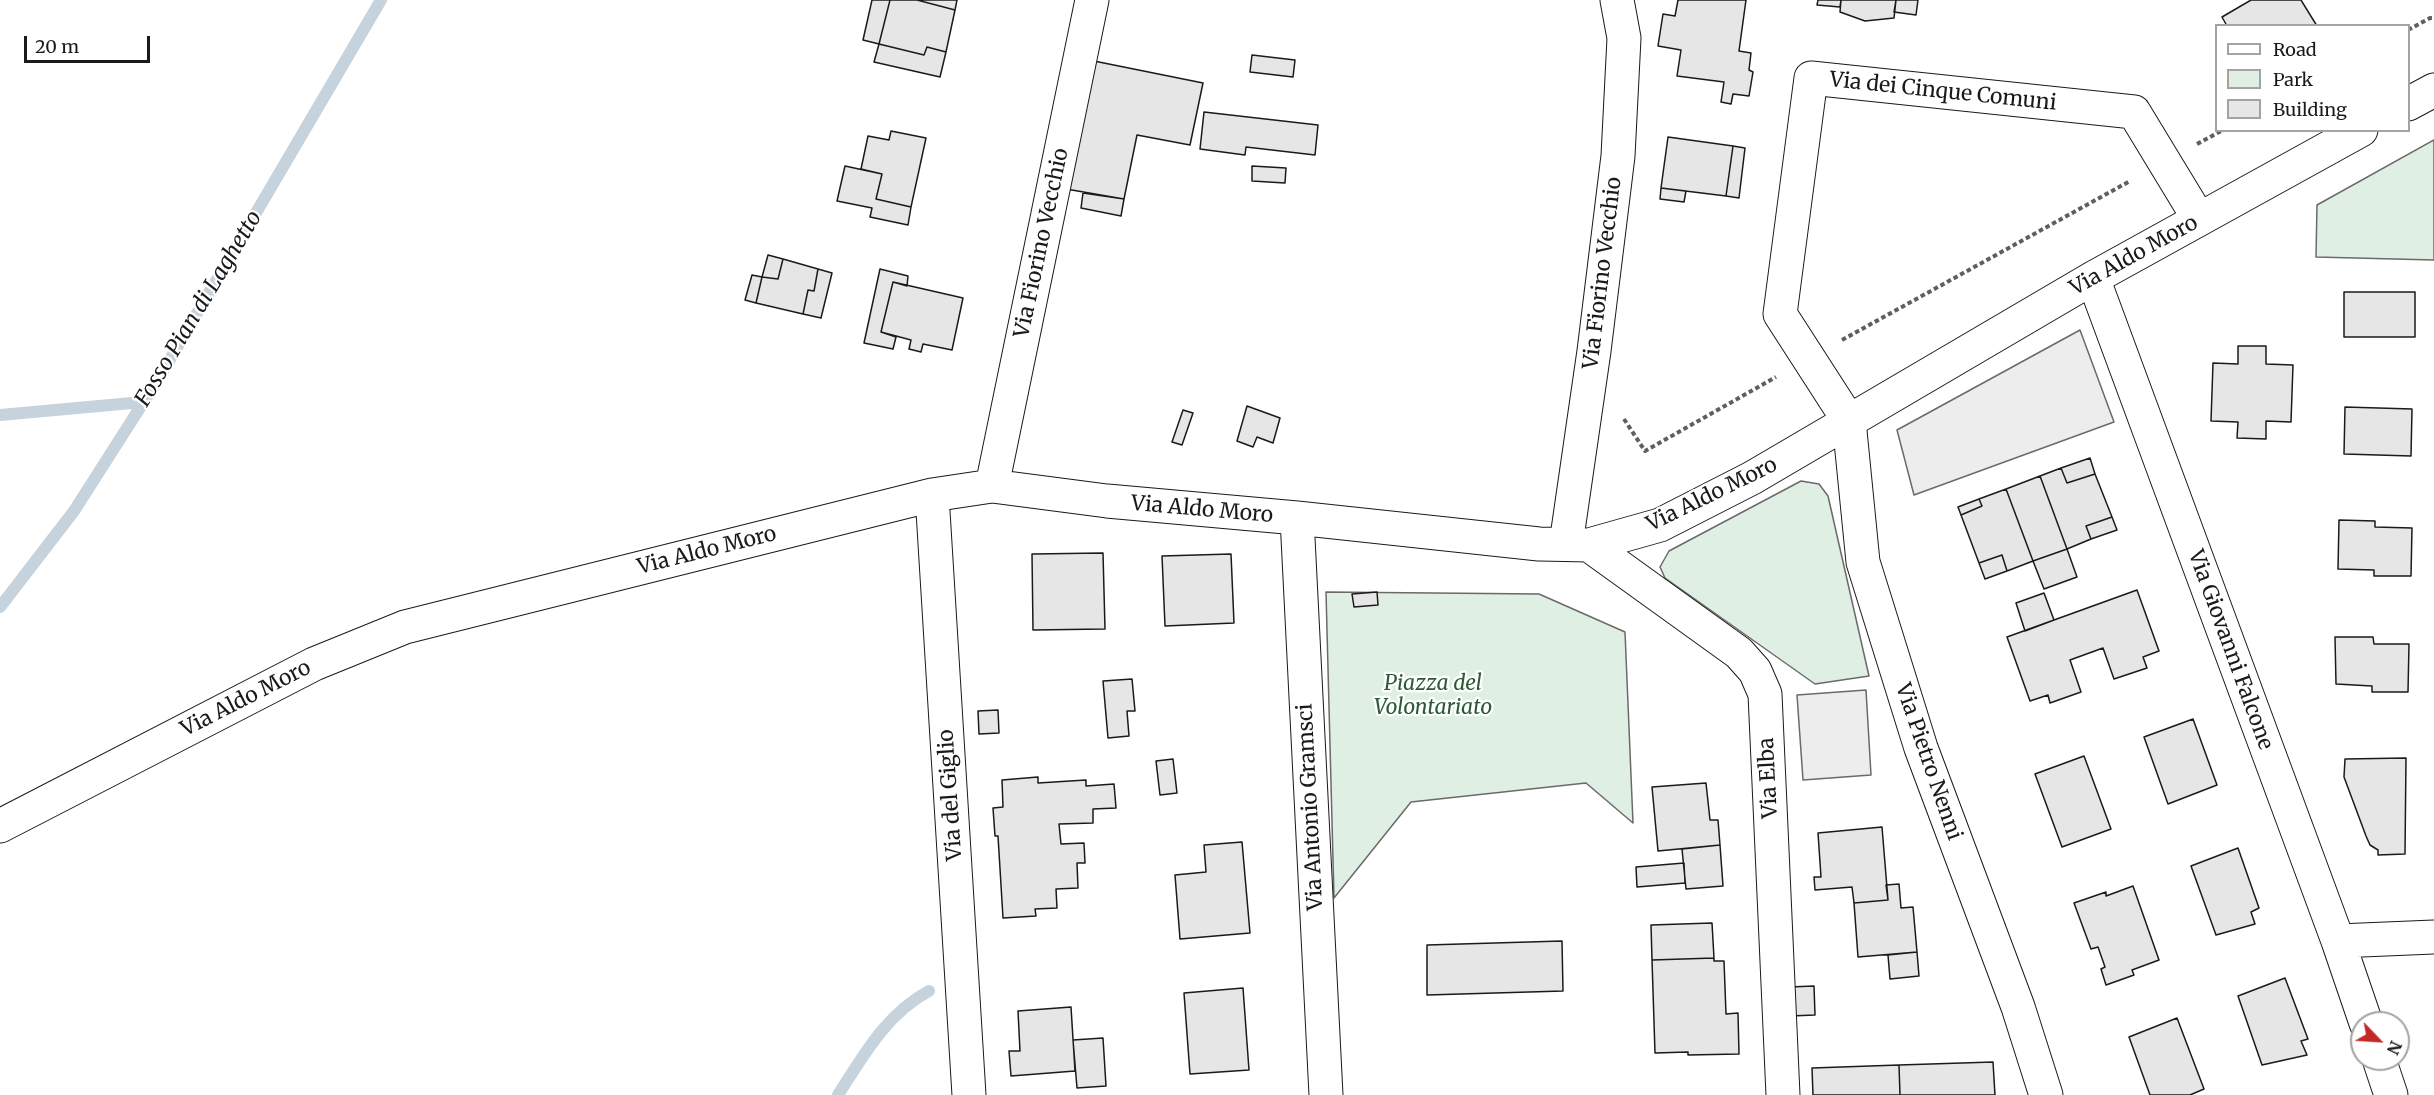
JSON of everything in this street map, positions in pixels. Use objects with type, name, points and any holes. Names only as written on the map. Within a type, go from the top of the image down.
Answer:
[{"type":"street","name":"Via Fiorino Vecchio","points":[[992,486],[1092,0]]},
{"type":"street","name":"Via Fiorino Vecchio","points":[[1577,545],[1594,351],[1618,156],[1624,38],[1617,0]]},
{"type":"street","name":"Via dei Cinque Comuni","points":[[1849,421],[1780,314],[1811,78],[2134,112],[2199,219]]},
{"type":"street","points":[[2410,103],[2434,90]]},
{"type":"street","name":"Via Aldo Moro","points":[[0,826],[314,664],[405,627],[932,495],[992,486],[1107,501],[1297,518],[1539,544],[1577,545],[1660,525],[1752,478],[2093,278],[2357,132]]},
{"type":"street","name":"Via Giovanni Falcone","points":[[2093,278],[2362,1011]]},
{"type":"street","name":"Via Pietro Nenni","points":[[1849,421],[1863,562],[1921,748],[2018,1007],[2046,1095]]},
{"type":"street","name":"Via del Giglio","points":[[932,495],[969,1095]]},
{"type":"street","name":"Via Antonio Gramsci","points":[[1297,518],[1326,1095]]},
{"type":"street","name":"Via Elba","points":[[1577,545],[1739,653],[1755,671],[1765,694],[1783,1095]]},
{"type":"street","points":[[2338,941],[2434,937]]},
{"type":"street","points":[[2383,1071],[2391,1095]]},
{"type":"path","points":[[2410,29],[2434,18]]},
{"type":"green space","points":[[2434,140],[2434,260],[2316,257],[2317,205]]},
{"type":"green space","points":[[1801,481],[1819,484],[1828,496],[1869,676],[1815,684],[1665,578],[1660,567],[1669,551]]},
{"type":"green space","name":"Piazza del Volontariato","points":[[1326,592],[1539,594],[1625,632],[1633,823],[1586,783],[1411,802],[1334,898]]},
{"type":"shaded area","points":[[2080,330],[2114,422],[1914,495],[1897,430]]},
{"type":"shaded area","points":[[1866,690],[1871,775],[1803,780],[1797,695]]},
{"type":"building","points":[[872,0],[890,0],[879,44],[863,40]]},
{"type":"building","points":[[890,0],[917,0],[955,10],[946,52],[927,47],[924,55],[879,44]]},
{"type":"building","points":[[917,0],[957,0],[955,10]]},
{"type":"building","points":[[1678,0],[1746,0],[1739,51],[1751,53],[1749,70],[1753,72],[1749,96],[1733,94],[1731,104],[1721,102],[1724,82],[1677,76],[1681,50],[1658,46],[1663,14],[1675,16]]},
{"type":"building","points":[[1818,0],[1841,0],[1840,7],[1817,5]]},
{"type":"building","points":[[1841,0],[1896,0],[1894,18],[1865,21],[1840,12]]},
{"type":"building","points":[[1896,0],[1918,0],[1916,15],[1894,12]]},
{"type":"building","points":[[2251,0],[2301,0],[2316,24],[2226,24],[2222,17]]},
{"type":"building","points":[[879,44],[924,55],[927,47],[946,52],[940,77],[874,62]]},
{"type":"building","points":[[1252,55],[1295,60],[1293,77],[1250,72]]},
{"type":"building","points":[[1094,61],[1203,83],[1190,145],[1137,135],[1124,199],[1066,189]]},
{"type":"building","points":[[1204,112],[1318,125],[1315,155],[1246,147],[1245,155],[1200,149]]},
{"type":"building","points":[[891,131],[926,138],[911,207],[876,199],[882,174],[861,169],[868,136],[889,140]]},
{"type":"building","points":[[1668,137],[1733,146],[1726,196],[1661,188]]},
{"type":"building","points":[[1733,146],[1745,148],[1739,198],[1726,196]]},
{"type":"building","points":[[845,166],[882,174],[876,199],[911,207],[908,225],[870,217],[872,208],[837,201]]},
{"type":"building","points":[[1252,166],[1286,168],[1285,183],[1252,181]]},
{"type":"building","points":[[1661,188],[1686,191],[1684,202],[1660,199]]},
{"type":"building","points":[[1083,193],[1124,199],[1121,216],[1081,208]]},
{"type":"building","points":[[768,255],[783,259],[778,279],[762,277]]},
{"type":"building","points":[[783,259],[818,269],[814,291],[808,290],[803,314],[756,303],[762,277],[778,279]]},
{"type":"building","points":[[818,269],[832,273],[821,318],[803,314],[808,290],[814,291]]},
{"type":"building","points":[[880,269],[908,276],[907,286],[893,282],[881,332],[896,337],[893,349],[864,343]]},
{"type":"building","points":[[752,275],[762,277],[756,303],[745,300]]},
{"type":"building","points":[[893,282],[963,298],[952,350],[923,344],[921,352],[909,349],[911,340],[881,332]]},
{"type":"building","points":[[2344,292],[2415,292],[2415,337],[2344,337]]},
{"type":"building","points":[[2238,346],[2266,346],[2266,364],[2293,365],[2291,422],[2266,421],[2266,439],[2237,438],[2238,422],[2211,421],[2213,363],[2238,364]]},
{"type":"building","points":[[1247,406],[1280,418],[1273,443],[1257,437],[1253,447],[1237,441]]},
{"type":"building","points":[[2345,407],[2412,409],[2411,456],[2344,454]]},
{"type":"building","points":[[1183,410],[1193,413],[1182,445],[1172,442]]},
{"type":"building","points":[[2090,458],[2095,474],[2067,483],[2061,468]]},
{"type":"building","points":[[2061,468],[2067,483],[2095,474],[2112,517],[2086,526],[2091,539],[2067,549],[2040,476]]},
{"type":"building","points":[[2040,476],[2067,549],[2033,561],[2006,489]]},
{"type":"building","points":[[2006,489],[2033,561],[2007,571],[2002,555],[1979,563],[1961,515],[1982,506],[1979,499]]},
{"type":"building","points":[[1979,499],[1982,506],[1961,515],[1958,507]]},
{"type":"building","points":[[2112,517],[2117,530],[2091,539],[2086,526]]},
{"type":"building","points":[[2339,520],[2375,521],[2375,527],[2412,528],[2411,576],[2374,576],[2374,570],[2338,569]]},
{"type":"building","points":[[2067,549],[2077,577],[2044,589],[2033,561]]},
{"type":"building","points":[[1103,553],[1105,629],[1033,630],[1032,554]]},
{"type":"building","points":[[1231,554],[1234,623],[1165,626],[1162,556]]},
{"type":"building","points":[[2002,555],[2007,571],[1985,579],[1979,563]]},
{"type":"building","points":[[2137,590],[2159,651],[2143,657],[2147,668],[2114,679],[2103,648],[2070,660],[2081,692],[2050,703],[2048,695],[2030,701],[2007,637]]},
{"type":"building","points":[[1377,592],[1378,605],[1354,607],[1352,594]]},
{"type":"building","points":[[2044,593],[2054,620],[2025,631],[2016,603]]},
{"type":"building","points":[[2335,637],[2373,637],[2374,644],[2409,644],[2408,692],[2372,692],[2372,686],[2336,684]]},
{"type":"building","points":[[1132,679],[1135,711],[1127,711],[1129,736],[1108,738],[1103,681]]},
{"type":"building","points":[[998,710],[999,733],[979,734],[978,711]]},
{"type":"building","points":[[2193,719],[2217,785],[2168,804],[2144,737]]},
{"type":"building","points":[[2084,756],[2111,829],[2062,847],[2035,774]]},
{"type":"building","points":[[2406,758],[2405,854],[2378,855],[2378,850],[2370,845],[2366,836],[2344,777],[2345,759]]},
{"type":"building","points":[[1173,759],[1177,793],[1160,795],[1156,761]]},
{"type":"building","points":[[1038,777],[1038,783],[1086,780],[1086,786],[1114,784],[1116,808],[1093,809],[1093,823],[1059,824],[1061,844],[1084,843],[1085,863],[1077,863],[1078,888],[1056,889],[1057,908],[1035,909],[1036,916],[1003,918],[998,836],[995,836],[993,808],[1003,807],[1002,780]]},
{"type":"building","points":[[1706,783],[1710,820],[1718,820],[1720,845],[1658,851],[1652,787]]},
{"type":"building","points":[[1882,827],[1888,900],[1854,903],[1852,887],[1815,890],[1814,877],[1821,877],[1818,833]]},
{"type":"building","points":[[1242,842],[1250,933],[1180,939],[1175,875],[1206,872],[1204,845]]},
{"type":"building","points":[[1720,845],[1723,886],[1686,889],[1682,849]]},
{"type":"building","points":[[2238,848],[2259,908],[2251,912],[2255,924],[2216,935],[2191,866]]},
{"type":"building","points":[[1684,863],[1685,883],[1637,887],[1636,867]]},
{"type":"building","points":[[1899,884],[1901,908],[1913,907],[1917,952],[1858,957],[1854,903],[1888,900],[1886,885]]},
{"type":"building","points":[[2133,886],[2159,960],[2132,970],[2134,975],[2106,985],[2101,969],[2105,967],[2098,947],[2091,949],[2074,903],[2106,892],[2106,896]]},
{"type":"building","points":[[1712,923],[1714,958],[1652,960],[1651,925]]},
{"type":"building","points":[[1562,941],[1563,991],[1427,995],[1427,945]]},
{"type":"building","points":[[1917,952],[1919,976],[1890,979],[1888,955]]},
{"type":"building","points":[[1714,958],[1714,961],[1724,961],[1726,1014],[1738,1013],[1739,1054],[1655,1053],[1652,960]]},
{"type":"building","points":[[2285,978],[2308,1039],[2301,1041],[2307,1055],[2262,1065],[2238,996]]},
{"type":"building","points":[[1814,986],[1815,1015],[1790,1016],[1789,987]]},
{"type":"building","points":[[1243,988],[1249,1070],[1190,1074],[1184,993]]},
{"type":"building","points":[[1071,1007],[1075,1071],[1011,1076],[1009,1051],[1020,1051],[1018,1011]]},
{"type":"building","points":[[2177,1018],[2204,1089],[2190,1095],[2150,1095],[2129,1037]]},
{"type":"building","points":[[1103,1038],[1106,1086],[1077,1088],[1073,1040]]},
{"type":"building","points":[[1993,1062],[1995,1095],[1900,1095],[1899,1065]]},
{"type":"building","points":[[1899,1065],[1900,1095],[1813,1095],[1812,1068]]},
{"type":"waterway","name":"Fosso Pian di Laghetto","points":[[0,607],[74,511],[159,378],[381,0]]},
{"type":"waterway","points":[[0,415],[143,402]]},
{"type":"waterway","points":[[838,1095],[888,1023],[914,1000],[929,991]]}]
